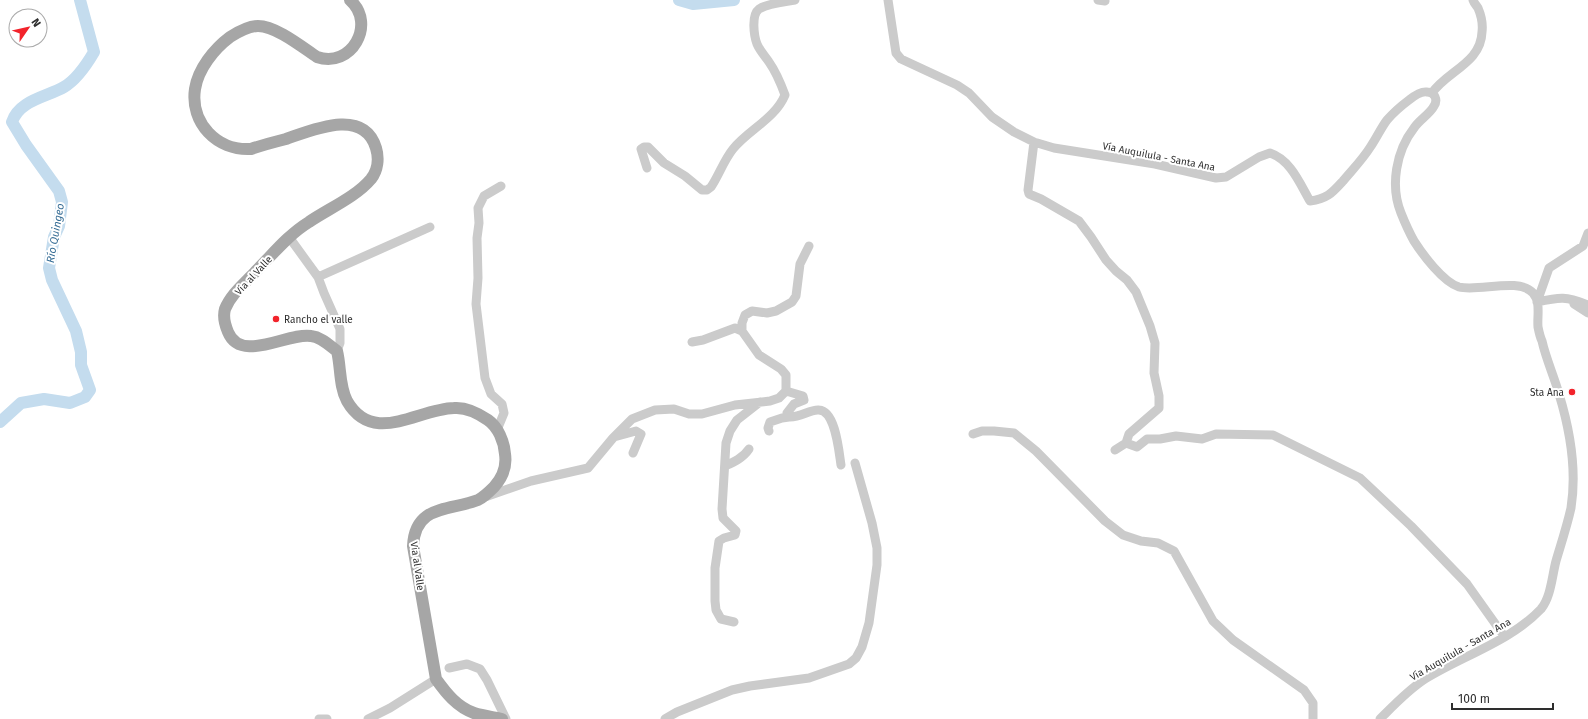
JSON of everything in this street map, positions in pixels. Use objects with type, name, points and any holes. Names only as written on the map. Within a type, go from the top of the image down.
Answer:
[{"type":"main road","name":"Via al Valle","points":[[350,0],[360,11],[361,29],[354,46],[349,52],[336,58],[325,59],[317,56],[274,30],[257,26],[239,31],[216,50],[203,68],[195,89],[195,104],[200,121],[209,134],[218,141],[230,147],[251,148],[325,126],[350,124],[358,127],[370,137],[375,144],[378,153],[376,170],[371,179],[345,200],[308,222],[289,237],[229,301],[225,310],[224,318],[228,333],[235,343],[246,346],[256,347],[295,337],[312,336],[320,338],[337,351],[343,391],[350,405],[365,420],[372,423],[395,423],[431,412],[455,408],[473,411],[492,423],[497,430],[503,444],[505,454],[504,474],[490,491],[478,499],[442,508],[430,513],[421,522],[414,538],[414,554],[436,679],[448,695],[461,706],[474,713],[502,719]]},
{"type":"street","points":[[647,168],[641,148],[644,147],[648,147],[664,163],[686,176],[702,190],[711,188],[734,148],[774,111],[783,102],[786,96],[770,63],[757,45],[754,18],[756,12],[760,9],[770,5],[795,0]]},
{"type":"street","name":"Vía Auquilula - Santa Ana","points":[[888,0],[896,53],[901,59],[957,85],[969,93],[992,117],[1014,132],[1034,142],[1054,148],[1155,164],[1216,178],[1226,177],[1258,157],[1270,153],[1281,159],[1294,172],[1310,201],[1321,200],[1332,193],[1357,166],[1386,122],[1397,109],[1414,96],[1424,92],[1432,93]]},
{"type":"street","points":[[1473,0],[1477,6],[1482,24],[1481,44],[1473,56],[1438,85],[1432,93],[1436,98],[1436,104],[1433,109],[1415,126],[1406,139],[1395,178],[1396,202],[1414,241],[1431,263],[1450,282],[1460,287],[1473,288],[1524,287],[1532,292],[1538,302],[1559,297],[1566,297],[1588,305]]},
{"type":"street","points":[[1034,142],[1028,190],[1029,194],[1078,221],[1084,227],[1106,260],[1127,280],[1136,292],[1150,326],[1155,343],[1154,373],[1159,396],[1159,408],[1130,434],[1126,443],[1115,450]]},
{"type":"street","points":[[497,430],[504,413],[502,404],[491,394],[485,378],[476,304],[478,278],[477,238],[479,223],[478,208],[484,196],[501,186]]},
{"type":"street","points":[[318,277],[430,227]]},
{"type":"street","name":"Vía Auquilula - Santa Ana","points":[[1380,719],[1410,690],[1425,679],[1519,628],[1544,605],[1571,508],[1573,457],[1567,424],[1559,394],[1538,328],[1538,302],[1550,268],[1584,246],[1588,234]]},
{"type":"street","points":[[289,237],[318,277],[340,329],[340,343],[337,351]]},
{"type":"street","points":[[742,331],[742,323],[745,316],[752,311],[767,313],[792,302],[796,296],[800,264],[809,246]]},
{"type":"street","points":[[1566,297],[1567,300],[1588,313]]},
{"type":"street","points":[[478,499],[531,481],[588,468],[613,438],[632,419],[655,410],[674,409],[689,414],[702,414],[735,405],[770,401],[779,398],[786,391],[786,375],[781,369],[759,355],[742,331],[735,328],[703,340],[692,342]]},
{"type":"street","points":[[786,391],[803,396],[804,400],[790,408],[787,412],[789,416]]},
{"type":"street","points":[[734,622],[722,619],[716,610],[715,601],[715,568],[719,542],[724,538],[735,535],[736,531],[723,518],[726,443],[730,431],[737,420],[760,402]]},
{"type":"street","points":[[769,431],[768,428],[770,422],[789,416],[795,417],[818,410],[823,411],[828,415],[835,428],[841,465]]},
{"type":"street","points":[[613,438],[636,431],[640,432],[633,453]]},
{"type":"street","points":[[973,434],[982,431],[1014,433],[1036,451],[1105,520],[1123,535],[1141,541],[1158,543],[1174,551],[1213,621],[1233,640],[1304,690],[1313,703],[1313,719]]},
{"type":"street","points":[[1126,443],[1137,447],[1148,439],[1160,439],[1176,436],[1202,440],[1216,434],[1273,435],[1360,478],[1411,526],[1467,584],[1504,636]]},
{"type":"street","points":[[725,466],[734,462],[749,449]]},
{"type":"street","points":[[665,719],[677,712],[732,690],[809,678],[849,664],[856,658],[862,647],[869,623],[877,565],[877,548],[872,523],[855,463]]},
{"type":"street","points":[[449,668],[467,664],[480,669],[506,719]]},
{"type":"street","points":[[368,719],[390,708],[436,679]]},
{"type":"street","points":[[319,719],[327,719]]},
{"type":"waterway","name":"Río Quingeo","points":[[0,422],[21,403],[44,399],[70,403],[85,397],[90,390],[81,365],[81,352],[76,331],[52,280],[49,268],[54,237],[59,226],[62,202],[59,191],[26,145],[12,122],[16,115],[27,104],[64,87],[73,80],[94,52],[80,0]]},
{"type":"waterway","name":"Río Quingeo","points":[[679,0],[693,4],[734,0]]},
{"type":"place","name":"Rancho el valle","points":[[276,319]]},
{"type":"place","name":"Sta Ana","points":[[1572,392]]}]
